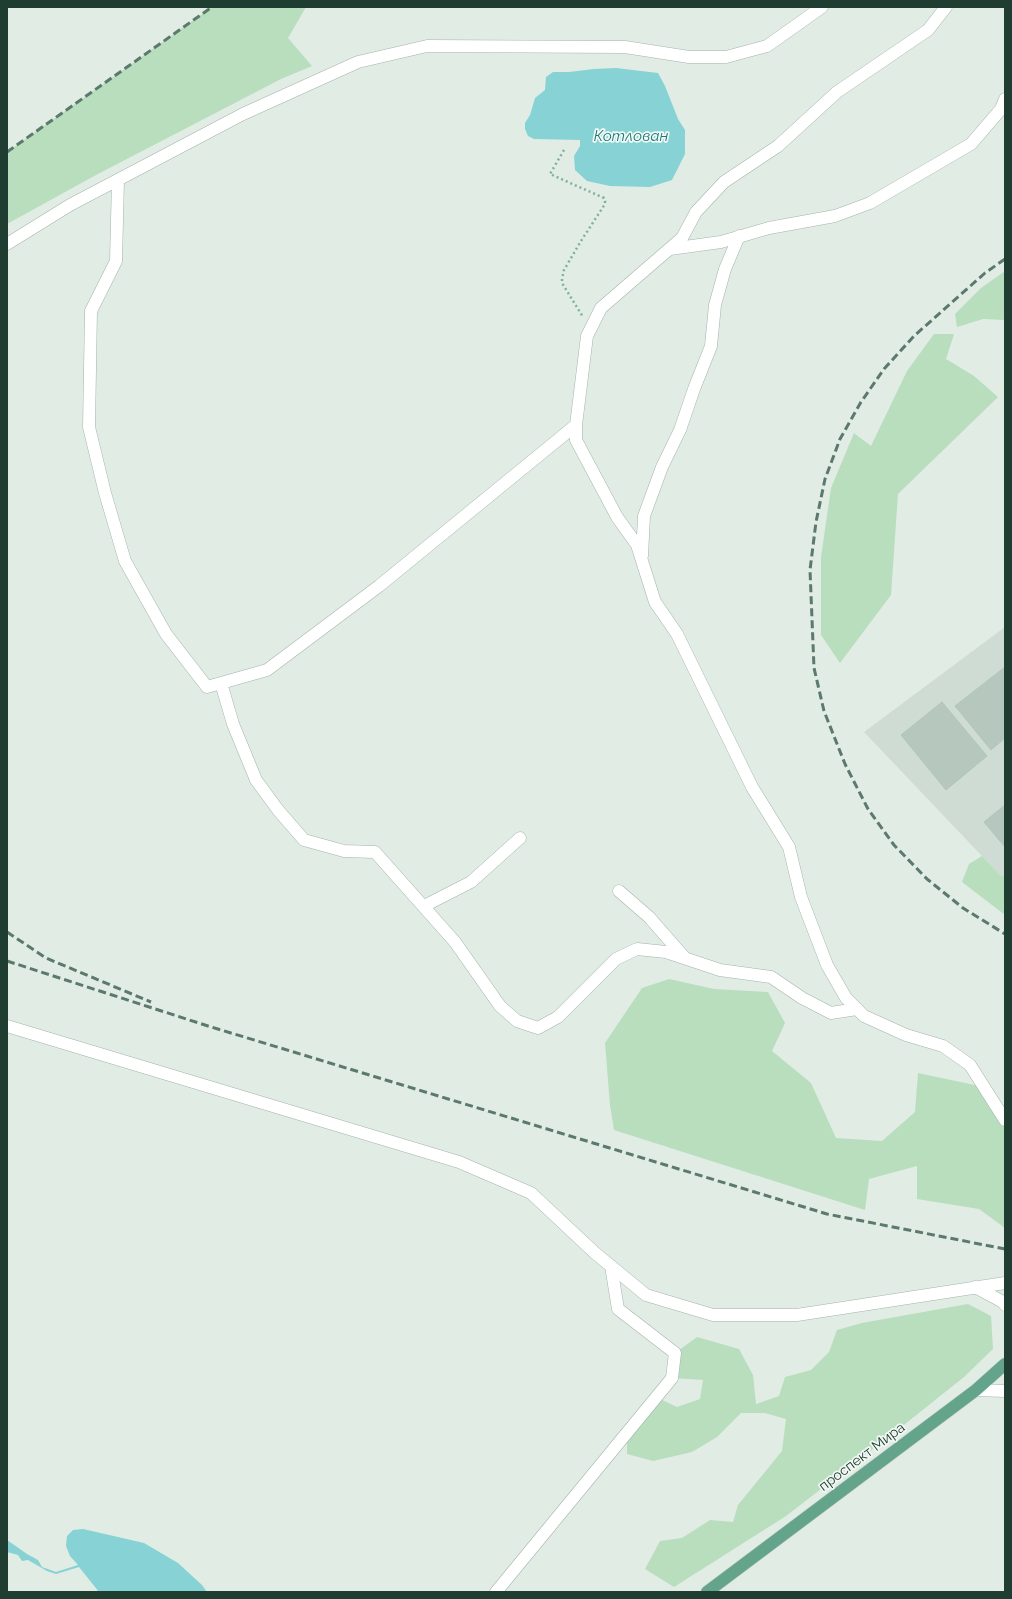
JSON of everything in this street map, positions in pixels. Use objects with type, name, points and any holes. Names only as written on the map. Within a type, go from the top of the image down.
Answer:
[{"type":"main road","name":"проспект Мира","points":[[707,1592],[976,1390],[1005,1364]]},
{"type":"street","points":[[7,244],[70,205],[243,114],[358,62],[427,46],[625,47],[689,57],[726,57],[767,46],[822,7]]},
{"type":"street","points":[[946,7],[928,30],[837,92],[778,146],[724,182],[696,212],[682,238],[600,308],[587,336],[576,425],[576,440],[617,517],[637,545],[655,602],[677,634],[752,786],[790,847],[801,897],[827,965],[846,998],[864,1016],[906,1035],[943,1046],[970,1065],[1005,1120]]},
{"type":"street","points":[[670,249],[721,242],[768,228],[835,216],[870,204],[971,144],[1004,104]]},
{"type":"street","points":[[118,180],[116,261],[91,311],[89,427],[105,493],[125,561],[166,634],[207,687],[267,670],[379,586],[576,425]]},
{"type":"street","points":[[642,560],[644,516],[662,467],[680,430],[711,346],[716,306],[725,269],[739,236]]},
{"type":"street","points":[[221,683],[233,724],[256,780],[278,810],[304,840],[344,851],[375,852],[455,942],[500,1006],[517,1021],[538,1028],[558,1017],[616,959],[637,950],[666,952],[720,970],[771,977],[802,998],[831,1013],[857,1009]]},
{"type":"street","points":[[424,906],[470,882],[520,838]]},
{"type":"street","points":[[620,891],[649,918],[685,958]]},
{"type":"street","points":[[7,1026],[459,1162],[531,1193],[611,1266],[646,1295],[713,1315],[796,1315],[1005,1283]]},
{"type":"street","points":[[496,1592],[672,1378],[676,1353],[618,1309],[611,1266]]},
{"type":"street","points":[[975,1287],[1003,1302],[1005,1305]]},
{"type":"street","points":[[976,1390],[1005,1391]]},
{"type":"path","points":[[564,150],[550,174],[604,198],[605,201],[605,204],[564,270],[562,279],[562,283],[590,329]]},
{"type":"shaded area","points":[[1005,627],[1005,877],[1000,875],[864,732]]},
{"type":"green space","points":[[212,7],[306,7],[288,38],[312,66],[281,79],[96,175],[7,224],[7,152]]},
{"type":"green space","points":[[1005,271],[1005,320],[983,319],[957,327],[955,314],[981,288]]},
{"type":"green space","points":[[934,334],[954,334],[946,359],[974,376],[998,397],[898,494],[891,595],[840,663],[821,635],[821,557],[831,488],[854,433],[871,446],[907,371]]},
{"type":"green space","points":[[982,856],[1000,875],[1005,877],[1005,915],[962,882],[969,864]]},
{"type":"green space","points":[[669,979],[714,989],[768,992],[785,1023],[772,1051],[811,1083],[836,1138],[882,1141],[915,1112],[918,1073],[984,1087],[1005,1120],[1005,1228],[979,1209],[917,1199],[917,1166],[869,1179],[865,1210],[614,1130],[610,1105],[605,1043],[642,988]]},
{"type":"green space","points":[[968,1304],[991,1316],[993,1349],[964,1377],[786,1516],[674,1587],[645,1569],[660,1541],[682,1538],[710,1520],[733,1522],[738,1505],[782,1451],[786,1419],[765,1413],[741,1413],[717,1437],[692,1452],[653,1461],[627,1454],[627,1433],[656,1397],[677,1407],[700,1399],[703,1380],[672,1378],[675,1353],[697,1337],[739,1349],[753,1375],[756,1404],[779,1396],[785,1377],[811,1370],[829,1352],[837,1330],[862,1323]]},
{"type":"water","name":"Котлован","points":[[616,68],[658,73],[665,86],[678,119],[685,130],[685,154],[672,180],[650,187],[610,186],[587,181],[575,170],[574,156],[580,146],[580,140],[534,139],[528,136],[525,129],[525,123],[530,115],[535,98],[545,90],[546,77],[553,72]]},
{"type":"water","points":[[83,1529],[144,1543],[178,1563],[202,1585],[207,1592],[99,1592],[79,1567],[56,1574],[47,1571],[28,1560],[22,1561],[18,1555],[7,1552],[7,1540],[38,1560],[42,1567],[56,1572],[78,1565],[70,1556],[66,1546],[67,1536],[73,1530]]},
{"type":"building","points":[[1005,667],[1005,738],[991,750],[955,706]]},
{"type":"building","points":[[942,702],[987,756],[946,790],[901,735]]},
{"type":"building","points":[[1005,805],[1005,847],[984,822]]},
{"type":"railway","points":[[7,152],[212,7]]},
{"type":"railway","points":[[1005,259],[985,273],[914,336],[884,369],[861,402],[840,439],[825,479],[816,522],[810,570],[814,668],[824,711],[845,764],[868,809],[894,845],[927,879],[963,908],[1005,934]]},
{"type":"railway","points":[[7,932],[46,958],[151,1002]]},
{"type":"railway","points":[[7,961],[208,1026],[827,1214],[1005,1249]]}]
